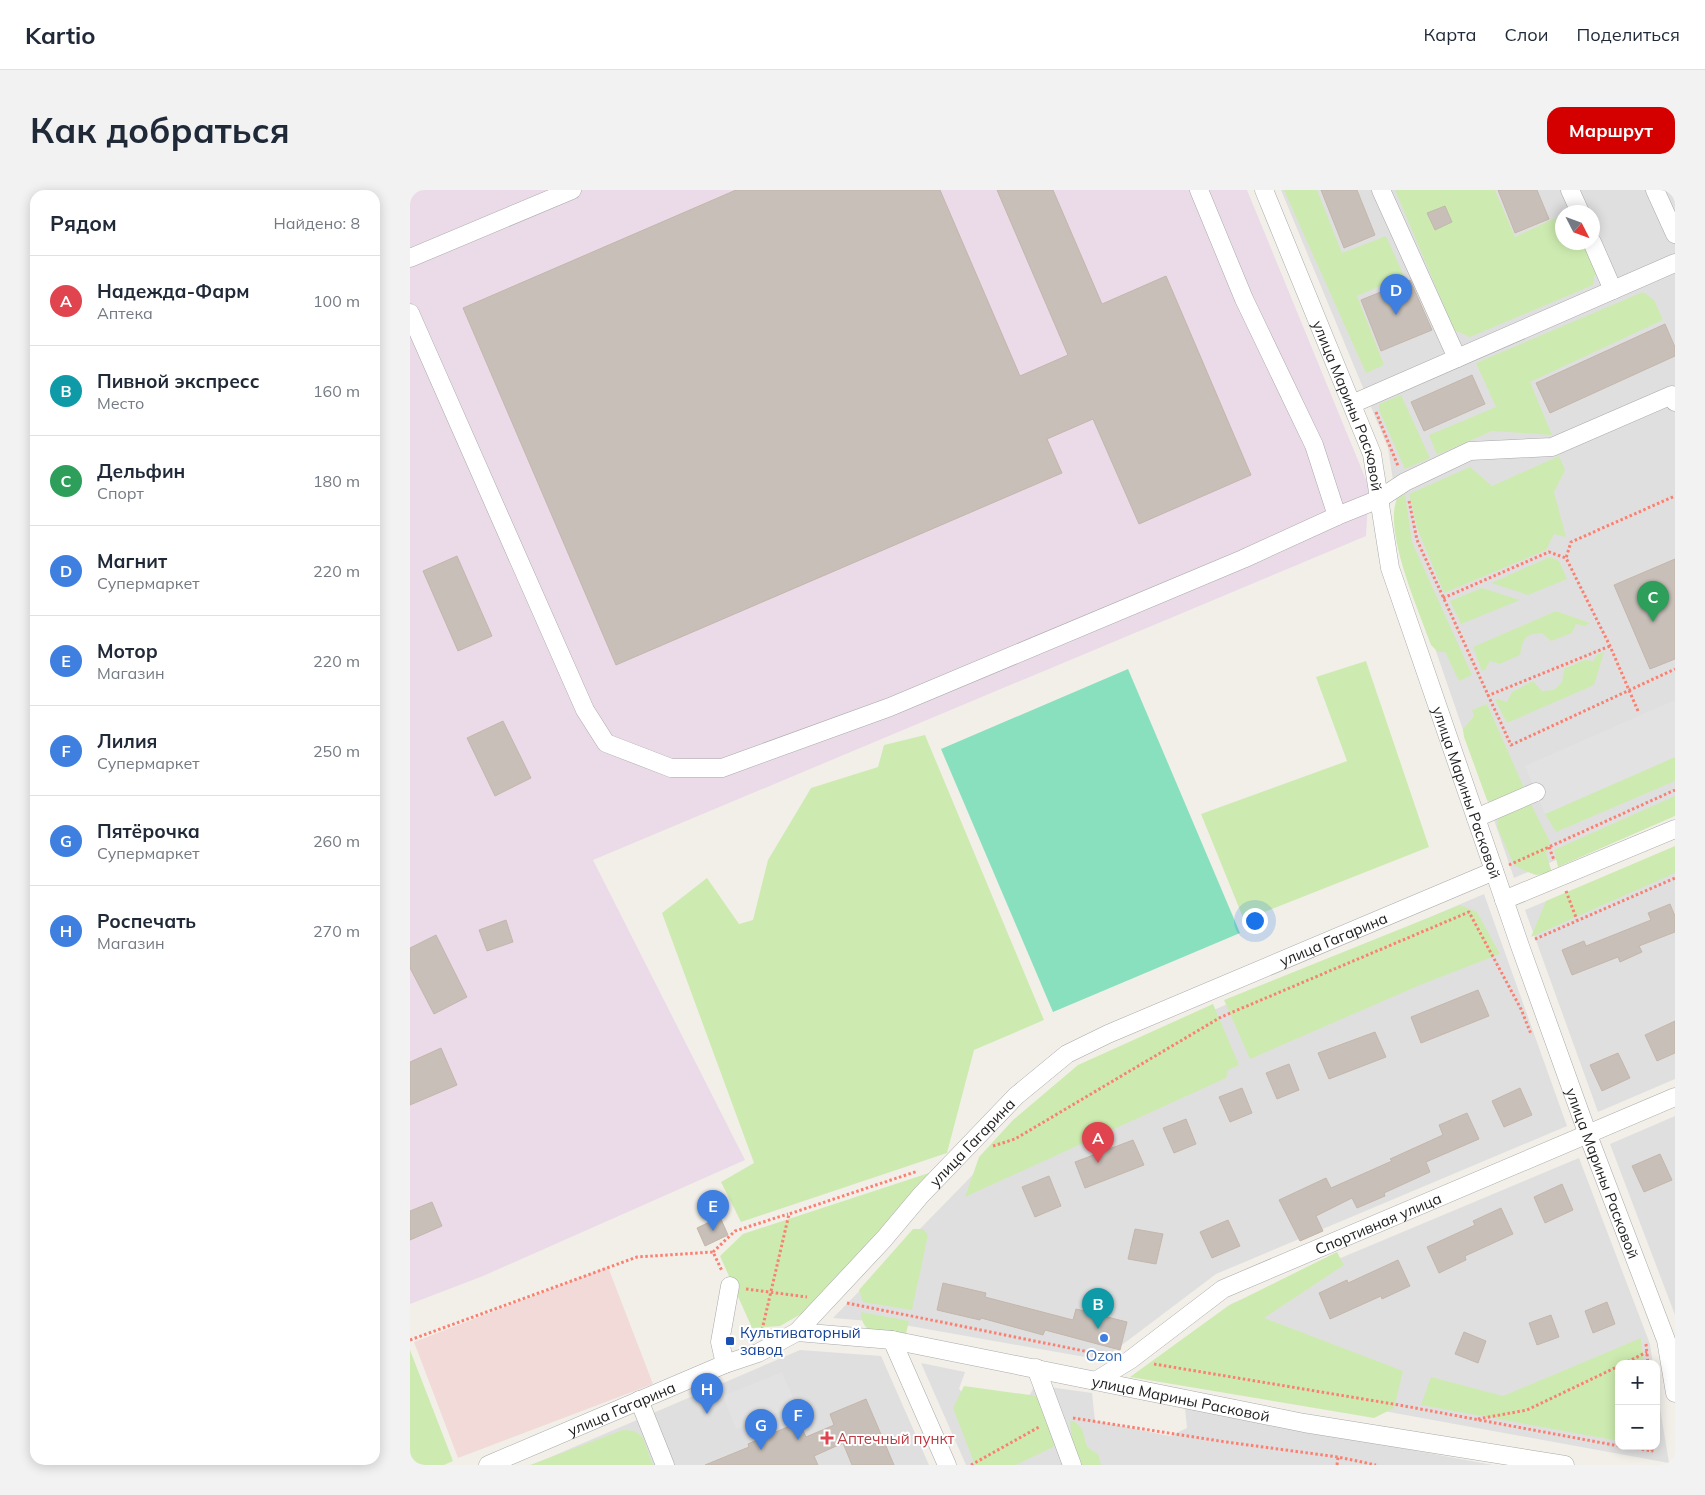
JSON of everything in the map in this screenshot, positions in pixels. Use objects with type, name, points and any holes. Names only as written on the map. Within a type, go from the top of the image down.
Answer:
[{"type":"street","points":[[410,258],[572,190]]},
{"type":"street","points":[[1198,190],[1244,299],[1314,445],[1337,516]]},
{"type":"street","name":"улица Марины Расковой","points":[[1264,190],[1372,454],[1390,568],[1520,946],[1588,1135],[1671,1338],[1675,1393]]},
{"type":"street","points":[[1381,190],[1457,358]]},
{"type":"street","points":[[1570,190],[1577,205]]},
{"type":"street","points":[[1655,190],[1675,234]]},
{"type":"street","points":[[1596,250],[1613,290]]},
{"type":"street","points":[[1352,404],[1675,263]]},
{"type":"street","points":[[410,312],[585,710],[606,743],[671,768],[722,768],[890,708],[1243,559],[1379,499],[1405,482],[1470,451],[1552,447],[1672,394],[1675,402]]},
{"type":"street","points":[[1476,818],[1536,792]]},
{"type":"street","points":[[1504,900],[1675,829]]},
{"type":"street","name":"улица Гагарина","points":[[488,1465],[724,1364],[758,1353],[797,1332],[884,1239],[921,1195],[1016,1096],[1067,1054],[1108,1034],[1494,871]]},
{"type":"street","name":"Спортивная улица","points":[[1097,1380],[1130,1360],[1223,1289],[1675,1098]]},
{"type":"street","points":[[724,1364],[720,1342],[730,1286]]},
{"type":"street","name":"улица Марины Расковой","points":[[797,1332],[892,1340],[1304,1423],[1565,1465]]},
{"type":"street","points":[[892,1340],[948,1465]]},
{"type":"street","points":[[1036,1368],[1072,1465]]},
{"type":"street","points":[[640,1400],[665,1465]]},
{"type":"path","points":[[1370,396],[1405,482],[1417,540],[1511,745],[1675,669]]},
{"type":"path","points":[[1638,712],[1610,646],[1566,558],[1571,542],[1675,496]]},
{"type":"path","points":[[1443,598],[1549,552],[1566,558]]},
{"type":"path","points":[[1487,696],[1610,646]]},
{"type":"path","points":[[1494,871],[1675,790]]},
{"type":"path","points":[[1520,946],[1675,878]]},
{"type":"path","points":[[989,1148],[1014,1139],[1221,1017],[1469,912],[1521,1009],[1531,1036]]},
{"type":"path","points":[[410,1340],[636,1258],[714,1252],[735,1231],[918,1171]]},
{"type":"path","points":[[758,1353],[770,1292],[789,1214]]},
{"type":"path","points":[[714,1252],[730,1286],[828,1300],[1130,1360],[1615,1445]]},
{"type":"path","points":[[1644,1336],[1648,1360]]},
{"type":"path","points":[[1631,1360],[1647,1352]]},
{"type":"path","points":[[1475,1419],[1527,1410],[1615,1368]]},
{"type":"path","points":[[972,1465],[1055,1418],[1076,1418],[1226,1442],[1338,1457],[1376,1465]]},
{"type":"path","points":[[1337,1465],[1338,1457]]},
{"type":"shaded area","points":[[410,190],[1247,190],[1369,487],[1366,536],[593,860],[745,1160],[483,1276],[410,1304]]},
{"type":"shaded area","points":[[1281,190],[1675,190],[1675,809],[1514,878],[1406,564],[1388,448]]},
{"type":"shaded area","points":[[1675,700],[1675,757],[1545,814],[1525,766]]},
{"type":"shaded area","points":[[1675,847],[1675,1079],[1598,1112],[1525,910]]},
{"type":"shaded area","points":[[1484,894],[1567,1126],[1216,1274],[1102,1360],[893,1323],[833,1318],[1076,1069]]},
{"type":"shaded area","points":[[1675,1116],[1675,1315],[1610,1144]]},
{"type":"shaded area","points":[[1579,1158],[1650,1344],[1652,1360],[1615,1360],[1615,1450],[1660,1450],[1660,1408],[1669,1463],[1148,1368],[1231,1304]]},
{"type":"shaded area","points":[[608,1267],[653,1384],[458,1458],[414,1342]]},
{"type":"shaded area","points":[[800,1350],[881,1356],[929,1465],[532,1465]]},
{"type":"shaded area","points":[[921,1363],[965,1372],[959,1389],[973,1402],[1023,1407],[1035,1385],[1092,1393],[1095,1421],[1170,1436],[1187,1428],[1185,1408],[1493,1465],[966,1465]]},
{"type":"shaded area","points":[[782,1372],[796,1405],[736,1429],[723,1396]]},
{"type":"green space","points":[[1284,190],[1317,190],[1342,253],[1386,236],[1404,276],[1357,296],[1384,365],[1366,373]]},
{"type":"green space","points":[[1395,190],[1495,190],[1515,237],[1555,218],[1555,250],[1587,250],[1596,269],[1593,285],[1470,337],[1454,330]]},
{"type":"green space","points":[[1643,292],[1654,300],[1663,320],[1530,382],[1552,435],[1492,431],[1437,455],[1429,435],[1496,407],[1476,363]]},
{"type":"green space","points":[[1401,395],[1430,458],[1405,469],[1379,410],[1379,404]]},
{"type":"green space","points":[[1559,456],[1565,470],[1554,492],[1566,537],[1554,534],[1546,550],[1444,593],[1417,528],[1409,494],[1470,467],[1492,486]]},
{"type":"green space","points":[[1405,494],[1412,542],[1472,675],[1459,681],[1445,652],[1438,652],[1431,645],[1404,571],[1398,550],[1394,513],[1397,499]]},
{"type":"green space","points":[[1550,557],[1559,561],[1567,579],[1528,595],[1491,583]]},
{"type":"green space","points":[[1482,588],[1520,600],[1461,624],[1450,601]]},
{"type":"green space","points":[[1556,611],[1590,623],[1585,626],[1576,624],[1572,633],[1551,641],[1542,633],[1528,636],[1522,645],[1520,655],[1500,664],[1490,661],[1485,670],[1482,671],[1473,647]]},
{"type":"green space","points":[[1604,652],[1594,685],[1507,723],[1495,700],[1507,702],[1512,692],[1533,681],[1542,691],[1554,690],[1562,682],[1564,669],[1584,660],[1593,661],[1598,654]]},
{"type":"green space","points":[[1366,661],[1429,847],[1244,920],[1201,814],[1347,761],[1316,677]]},
{"type":"green space","points":[[1128,669],[1240,933],[1053,1012],[941,749]]},
{"type":"green space","points":[[1487,704],[1525,790],[1494,803],[1487,800],[1464,737],[1463,729],[1474,716],[1472,710]]},
{"type":"green space","points":[[925,735],[1044,1020],[974,1050],[947,1153],[741,1222],[721,1182],[754,1163],[662,913],[707,878],[739,924],[753,920],[768,860],[811,788],[878,767],[884,745]]},
{"type":"green space","points":[[1675,757],[1675,781],[1556,832],[1545,814]]},
{"type":"green space","points":[[1675,796],[1675,816],[1558,867],[1554,850]]},
{"type":"green space","points":[[1530,802],[1550,842],[1546,853],[1552,873],[1536,875],[1514,865],[1497,827],[1498,819],[1504,812]]},
{"type":"green space","points":[[1675,846],[1675,873],[1531,937],[1546,901]]},
{"type":"green space","points":[[1460,905],[1477,912],[1500,954],[1420,985],[1250,1059],[1224,1000]]},
{"type":"green space","points":[[1213,1004],[1239,1065],[1228,1070],[1226,1078],[965,1197],[979,1157],[1013,1120],[1078,1065]]},
{"type":"green space","points":[[935,1171],[803,1313],[780,1326],[752,1328],[720,1256],[743,1234]]},
{"type":"green space","points":[[913,1229],[923,1229],[928,1235],[912,1310],[863,1302],[859,1290]]},
{"type":"green space","points":[[1337,1252],[1344,1265],[1264,1318],[1403,1371],[1394,1408],[1374,1418],[1130,1377],[1228,1306]]},
{"type":"green space","points":[[861,1312],[909,1321],[905,1338],[876,1334],[870,1331],[862,1320]]},
{"type":"green space","points":[[1641,1338],[1644,1360],[1615,1360],[1615,1440],[1421,1405],[1431,1377],[1503,1396]]},
{"type":"green space","points":[[410,1350],[453,1461],[444,1465],[410,1465]]},
{"type":"green space","points":[[964,1386],[1037,1396],[1055,1446],[1016,1465],[975,1465],[953,1408]]},
{"type":"green space","points":[[1070,1421],[1074,1421],[1082,1429],[1087,1447],[1098,1454],[1101,1465],[1077,1465],[1073,1453]]},
{"type":"green space","points":[[623,1430],[635,1431],[643,1438],[653,1465],[530,1465]]},
{"type":"building","points":[[736,190],[940,190],[1020,376],[1068,355],[997,190],[1053,190],[1102,304],[1166,276],[1251,475],[1139,524],[1093,419],[1047,439],[1062,473],[616,665],[463,308]]},
{"type":"building","points":[[1321,190],[1357,190],[1375,235],[1344,248]]},
{"type":"building","points":[[1498,190],[1537,190],[1549,219],[1515,233]]},
{"type":"building","points":[[1445,206],[1452,222],[1435,230],[1427,213]]},
{"type":"building","points":[[1410,280],[1432,330],[1381,351],[1361,300]]},
{"type":"building","points":[[1665,324],[1675,347],[1675,356],[1550,413],[1536,383]]},
{"type":"building","points":[[1472,375],[1485,404],[1424,431],[1411,402]]},
{"type":"building","points":[[457,556],[492,636],[458,651],[423,571]]},
{"type":"building","points":[[1675,559],[1675,659],[1650,669],[1614,585]]},
{"type":"building","points":[[503,721],[531,778],[495,796],[467,738]]},
{"type":"building","points":[[1670,904],[1675,916],[1675,932],[1639,946],[1642,952],[1620,962],[1618,957],[1572,975],[1562,950],[1584,941],[1586,946],[1651,920],[1648,913]]},
{"type":"building","points":[[506,920],[513,942],[487,951],[479,930]]},
{"type":"building","points":[[436,935],[467,997],[434,1014],[410,968],[410,948]]},
{"type":"building","points":[[1478,990],[1489,1016],[1421,1043],[1411,1017]]},
{"type":"building","points":[[1675,1021],[1675,1053],[1657,1061],[1645,1035]]},
{"type":"building","points":[[1375,1032],[1386,1057],[1329,1079],[1318,1053]]},
{"type":"building","points":[[441,1048],[457,1085],[410,1105],[410,1062]]},
{"type":"building","points":[[1618,1053],[1630,1078],[1602,1091],[1590,1065]]},
{"type":"building","points":[[1289,1064],[1299,1090],[1277,1099],[1266,1073]]},
{"type":"building","points":[[1242,1088],[1252,1113],[1230,1122],[1219,1097]]},
{"type":"building","points":[[1520,1088],[1532,1115],[1504,1127],[1492,1101]]},
{"type":"building","points":[[1467,1113],[1479,1139],[1426,1162],[1430,1172],[1384,1193],[1385,1196],[1357,1208],[1352,1198],[1316,1216],[1323,1231],[1300,1241],[1279,1200],[1326,1178],[1331,1188],[1392,1161],[1390,1159],[1443,1135],[1439,1125]]},
{"type":"building","points":[[1186,1119],[1196,1144],[1174,1153],[1163,1128]]},
{"type":"building","points":[[1133,1140],[1144,1165],[1085,1188],[1075,1162]]},
{"type":"building","points":[[1660,1154],[1672,1180],[1644,1192],[1632,1166]]},
{"type":"building","points":[[1049,1176],[1061,1206],[1035,1217],[1022,1187]]},
{"type":"building","points":[[1562,1184],[1573,1210],[1545,1223],[1534,1197]]},
{"type":"building","points":[[432,1202],[442,1226],[410,1240],[410,1211]]},
{"type":"building","points":[[1501,1208],[1513,1234],[1465,1256],[1466,1260],[1439,1273],[1427,1247],[1475,1225],[1473,1221]]},
{"type":"building","points":[[720,1217],[728,1235],[705,1246],[697,1228]]},
{"type":"building","points":[[1228,1220],[1240,1246],[1212,1258],[1200,1232]]},
{"type":"building","points":[[1135,1229],[1163,1234],[1156,1264],[1128,1259]]},
{"type":"building","points":[[1398,1260],[1410,1286],[1382,1299],[1381,1296],[1330,1319],[1319,1293],[1347,1280],[1348,1283]]},
{"type":"building","points":[[943,1283],[986,1293],[985,1297],[1073,1320],[1076,1309],[1127,1322],[1120,1350],[1045,1330],[1043,1335],[981,1318],[980,1320],[937,1310]]},
{"type":"building","points":[[1607,1302],[1615,1324],[1593,1333],[1585,1311]]},
{"type":"building","points":[[1551,1315],[1559,1337],[1537,1345],[1529,1323]]},
{"type":"building","points":[[1464,1332],[1486,1341],[1478,1363],[1455,1354]]},
{"type":"building","points":[[866,1399],[894,1465],[852,1465],[843,1443],[814,1456],[818,1465],[705,1465],[749,1447],[748,1444],[799,1422],[806,1437],[834,1425],[830,1414]]},
{"type":"place","name":"Магнит","points":[[1396,315]]},
{"type":"place","name":"Дельфин","points":[[1653,622]]},
{"type":"place","name":"Надежда-Фарм","points":[[1098,1163]]},
{"type":"place","name":"Мотор","points":[[713,1231]]},
{"type":"place","name":"Пивной экспресс","points":[[1098,1329]]},
{"type":"place","name":"Ozon","points":[[1104,1338]]},
{"type":"place","name":"Культиваторный завод","points":[[730,1341]]},
{"type":"place","name":"Роспечать","points":[[707,1414]]},
{"type":"place","name":"Аптечный пункт","points":[[827,1438]]},
{"type":"place","name":"Лилия","points":[[798,1440]]},
{"type":"place","name":"Пятёрочка","points":[[761,1450]]}]
